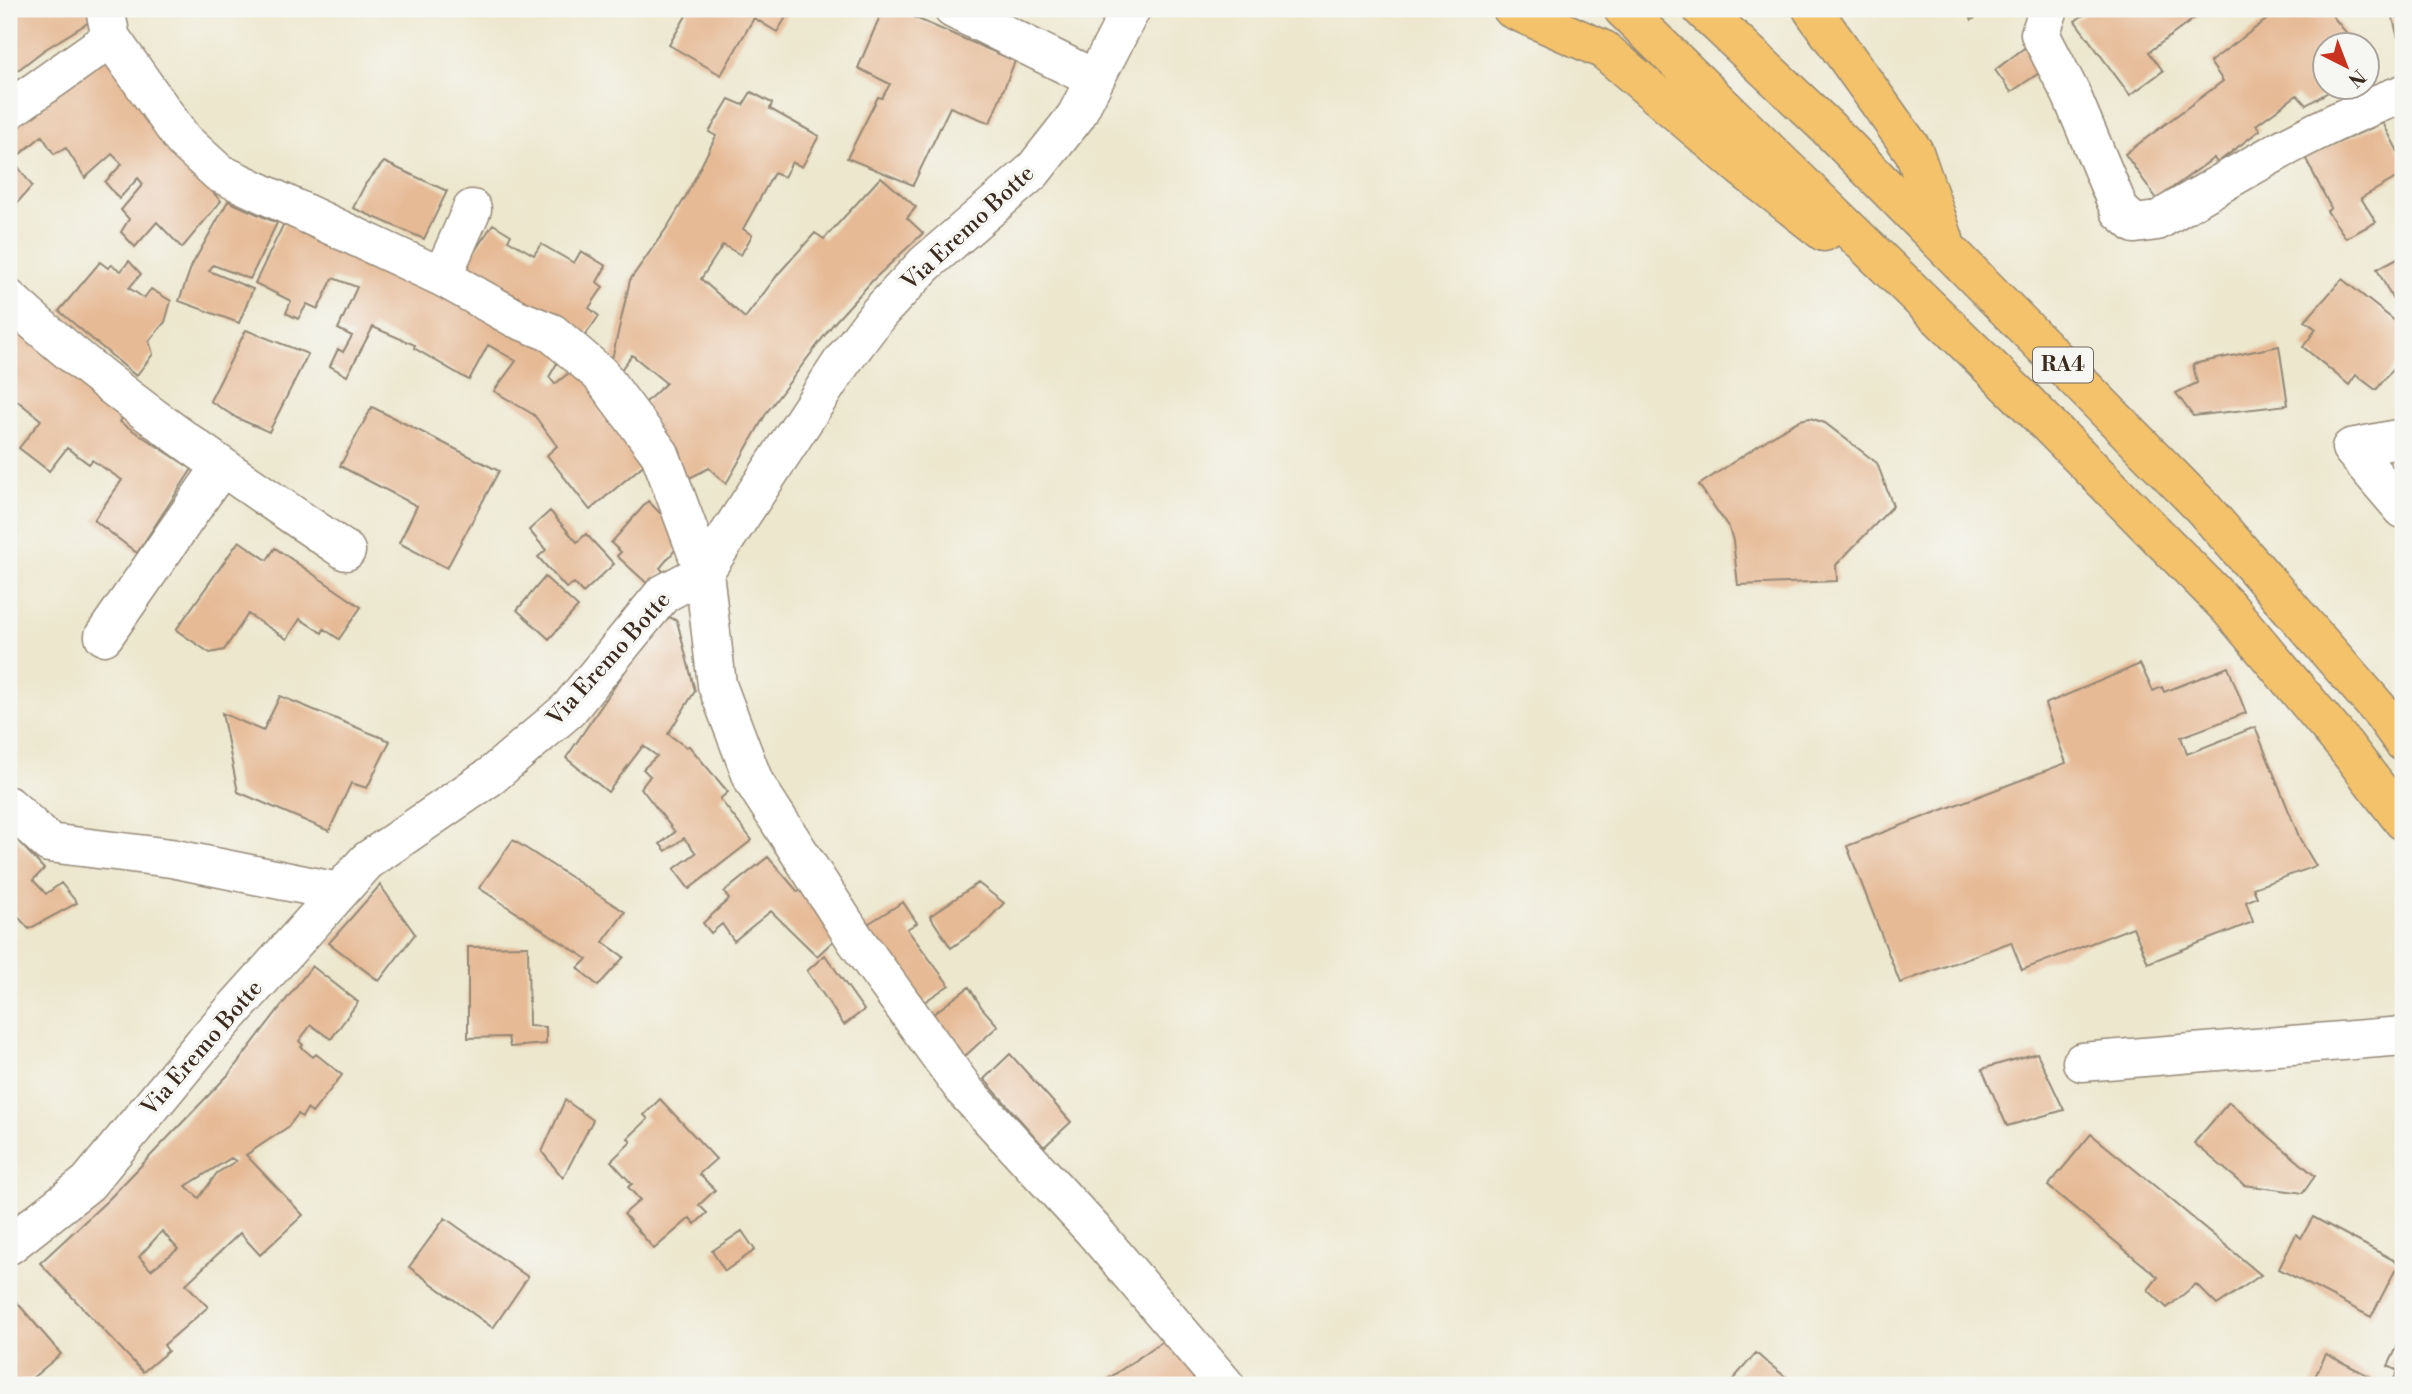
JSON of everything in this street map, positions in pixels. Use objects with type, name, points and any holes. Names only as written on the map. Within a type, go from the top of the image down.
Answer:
[{"type":"highway","points":[[1512,9],[1604,50],[1813,226],[1897,274]]},
{"type":"highway","name":"RA4","points":[[1623,9],[1897,274],[2228,607],[2403,821]]},
{"type":"highway","name":"RA4","points":[[1702,9],[1826,126],[1948,247],[2202,507],[2374,704],[2403,741]]},
{"type":"highway","points":[[1812,9],[1914,152],[1948,247]]},
{"type":"street","points":[[953,9],[1095,79]]},
{"type":"street","name":"Via Eremo Botte","points":[[9,1245],[88,1183],[202,1045],[367,861],[491,776],[568,710],[663,594],[704,572],[842,362],[879,313],[925,264],[1032,172],[1076,116],[1131,9]]},
{"type":"street","points":[[2049,9],[2040,34],[2071,94],[2120,211],[2135,224],[2157,221],[2283,147],[2363,109],[2403,94]]},
{"type":"street","points":[[9,110],[108,24],[183,140],[219,173],[442,277],[515,318],[552,333],[600,374],[660,454],[704,572],[717,685],[754,782],[855,939],[966,1092],[1093,1230],[1225,1385]]},
{"type":"street","points":[[442,277],[471,209]]},
{"type":"street","points":[[9,299],[48,334],[221,467],[346,551]]},
{"type":"street","points":[[2403,438],[2351,448],[2403,509]]},
{"type":"street","points":[[104,636],[221,467]]},
{"type":"street","points":[[9,806],[49,843],[170,858],[339,892]]},
{"type":"street","points":[[2082,1062],[2403,1036]]},
{"type":"building","points":[[12,9],[92,9],[94,19],[44,50],[9,77],[9,13]]},
{"type":"building","points":[[690,9],[791,9],[777,32],[754,18],[721,75],[669,45]]},
{"type":"building","points":[[883,9],[895,9],[1015,61],[990,123],[950,107],[913,185],[847,158],[878,97],[882,98],[890,84],[858,68]]},
{"type":"building","points":[[1965,9],[1987,9],[1972,20]]},
{"type":"building","points":[[2092,9],[2195,9],[2199,15],[2149,52],[2163,71],[2130,95],[2075,21]]},
{"type":"building","points":[[2281,9],[2327,9],[2346,32],[2310,32],[2311,102],[2306,105],[2297,95],[2256,125],[2260,130],[2217,163],[2214,158],[2157,199],[2125,154],[2223,81],[2210,62]]},
{"type":"building","points":[[2387,9],[2403,9],[2403,36],[2398,38],[2392,15],[2388,15]]},
{"type":"building","points":[[2027,46],[2045,69],[2011,92],[1995,70]]},
{"type":"building","points":[[112,53],[198,176],[221,201],[182,248],[157,222],[135,247],[121,232],[129,219],[121,210],[143,184],[138,178],[119,199],[105,182],[122,164],[112,154],[85,178],[66,148],[54,154],[42,136],[13,160],[32,186],[9,212],[9,124]]},
{"type":"building","points":[[751,92],[772,103],[770,109],[819,136],[802,167],[792,162],[784,177],[774,173],[743,229],[752,235],[741,255],[723,245],[701,279],[745,318],[779,273],[815,233],[824,239],[881,177],[916,207],[907,218],[923,233],[873,280],[834,323],[767,412],[726,484],[709,468],[682,482],[643,405],[666,383],[632,355],[620,371],[612,359],[630,280],[686,196],[716,136],[709,132],[729,99],[743,105]]},
{"type":"building","points":[[2383,123],[2403,161],[2403,174],[2361,198],[2376,222],[2346,238],[2327,211],[2331,208],[2305,157]]},
{"type":"building","points":[[384,162],[447,191],[424,239],[353,208],[366,183]]},
{"type":"building","points":[[228,201],[277,223],[250,279],[213,265],[209,271],[253,289],[239,323],[179,301],[192,265]]},
{"type":"building","points":[[285,221],[563,353],[549,377],[555,384],[580,364],[654,456],[590,510],[547,455],[557,446],[534,415],[494,391],[516,361],[488,345],[469,380],[414,348],[415,345],[373,327],[347,376],[330,366],[338,349],[343,352],[352,336],[338,329],[357,287],[333,278],[318,309],[307,304],[298,319],[286,313],[291,301],[255,283]]},
{"type":"building","points":[[493,224],[511,235],[508,240],[534,255],[541,244],[574,263],[581,251],[606,266],[597,282],[603,287],[589,308],[599,316],[584,337],[550,314],[463,268]]},
{"type":"building","points":[[2403,255],[2403,297],[2393,300],[2377,269]]},
{"type":"building","points":[[129,261],[141,274],[129,288],[144,298],[151,289],[171,301],[165,322],[149,341],[153,354],[136,376],[59,311],[100,262],[108,268],[112,265],[121,271]]},
{"type":"building","points":[[2342,279],[2395,321],[2403,322],[2403,356],[2376,390],[2356,375],[2349,385],[2303,347],[2316,329],[2305,321]]},
{"type":"building","points":[[9,314],[126,411],[120,422],[192,469],[137,553],[94,520],[122,480],[92,460],[89,464],[67,448],[49,471],[19,448],[41,420],[9,394]]},
{"type":"building","points":[[246,330],[308,354],[269,432],[237,418],[210,401]]},
{"type":"building","points":[[2279,346],[2288,405],[2193,416],[2176,393],[2197,383],[2193,364]]},
{"type":"building","points":[[372,407],[499,471],[447,568],[399,543],[417,506],[340,466]]},
{"type":"building","points":[[1810,418],[1825,423],[1877,463],[1893,506],[1836,565],[1837,581],[1738,585],[1729,528],[1699,485],[1780,431],[1800,420]]},
{"type":"building","points":[[648,501],[685,538],[660,568],[663,571],[651,587],[617,556],[621,552],[611,543]]},
{"type":"building","points":[[550,511],[577,542],[586,534],[614,564],[583,593],[574,583],[566,588],[538,557],[546,550],[529,530]]},
{"type":"building","points":[[239,541],[267,560],[275,548],[361,607],[339,639],[324,629],[322,633],[300,619],[287,639],[248,614],[224,650],[210,653],[176,630]]},
{"type":"building","points":[[545,577],[578,607],[549,639],[517,610]]},
{"type":"building","points":[[664,614],[677,621],[695,691],[668,734],[686,747],[689,746],[728,792],[720,799],[752,840],[689,889],[674,869],[696,853],[684,838],[666,851],[660,844],[675,832],[641,788],[650,776],[643,769],[657,756],[643,746],[608,792],[566,758]]},
{"type":"building","points":[[2140,664],[2153,691],[2162,687],[2164,692],[2228,667],[2246,713],[2181,737],[2187,754],[2255,727],[2300,839],[2316,866],[2253,888],[2257,897],[2246,902],[2253,922],[2148,963],[2133,927],[2022,970],[2011,942],[1900,983],[1847,846],[2066,763],[2045,704]]},
{"type":"building","points":[[280,696],[390,741],[367,788],[351,783],[329,831],[238,792],[222,713],[263,731]]},
{"type":"building","points":[[9,831],[44,869],[33,880],[46,894],[61,883],[77,903],[29,929],[9,907]]},
{"type":"building","points":[[513,840],[625,912],[603,942],[624,957],[598,986],[578,968],[587,959],[479,888]]},
{"type":"building","points":[[768,857],[798,892],[804,888],[842,933],[817,956],[771,911],[734,941],[722,924],[711,933],[703,923],[729,899],[724,892]]},
{"type":"building","points":[[978,883],[1004,903],[981,927],[951,948],[930,916]]},
{"type":"building","points":[[380,885],[415,934],[379,981],[329,943]]},
{"type":"building","points":[[903,902],[917,923],[907,929],[949,985],[917,1007],[858,930]]},
{"type":"building","points":[[528,946],[529,1026],[546,1027],[546,1044],[510,1047],[508,1037],[468,1038],[468,947]]},
{"type":"building","points":[[825,955],[864,1010],[844,1025],[807,971]]},
{"type":"building","points":[[312,966],[358,1002],[331,1039],[311,1025],[299,1041],[303,1045],[301,1047],[313,1057],[316,1054],[342,1075],[312,1113],[307,1109],[302,1117],[298,1114],[288,1127],[246,1155],[303,1215],[260,1255],[240,1233],[186,1284],[208,1307],[164,1345],[168,1351],[143,1372],[40,1263],[109,1199],[228,1075]],"holes":[[[231,1158],[236,1161],[217,1173],[199,1198],[186,1186]],[[162,1231],[178,1249],[151,1270],[139,1257]]]},
{"type":"building","points":[[969,987],[998,1026],[965,1056],[928,1018]]},
{"type":"building","points":[[2037,1053],[2064,1110],[2007,1126],[1982,1069]]},
{"type":"building","points":[[1010,1054],[1071,1122],[1044,1147],[984,1079]]},
{"type":"building","points":[[660,1099],[716,1159],[699,1174],[715,1190],[699,1205],[707,1213],[695,1224],[690,1218],[654,1249],[624,1214],[640,1200],[628,1187],[632,1184],[611,1161],[631,1142],[628,1138],[648,1119],[644,1115]]},
{"type":"building","points":[[565,1100],[593,1120],[563,1178],[542,1152]]},
{"type":"building","points":[[2229,1102],[2315,1176],[2303,1193],[2244,1185],[2194,1143]]},
{"type":"building","points":[[2091,1134],[2261,1275],[2217,1305],[2196,1284],[2167,1308],[2148,1290],[2158,1277],[2048,1186]]},
{"type":"building","points":[[2313,1217],[2399,1263],[2371,1317],[2279,1269],[2296,1234],[2301,1238]]},
{"type":"building","points":[[445,1218],[528,1277],[493,1328],[409,1267]]},
{"type":"building","points":[[742,1231],[755,1250],[725,1271],[712,1251]]},
{"type":"building","points":[[9,1293],[61,1354],[24,1385],[9,1385]]},
{"type":"building","points":[[1169,1337],[1203,1385],[1099,1385]]},
{"type":"building","points":[[2398,1345],[2403,1348],[2403,1385],[2391,1385],[2398,1371],[2388,1366]]},
{"type":"building","points":[[1756,1353],[1764,1360],[1796,1385],[1728,1385]]},
{"type":"building","points":[[2326,1354],[2383,1383],[2311,1385]]}]
